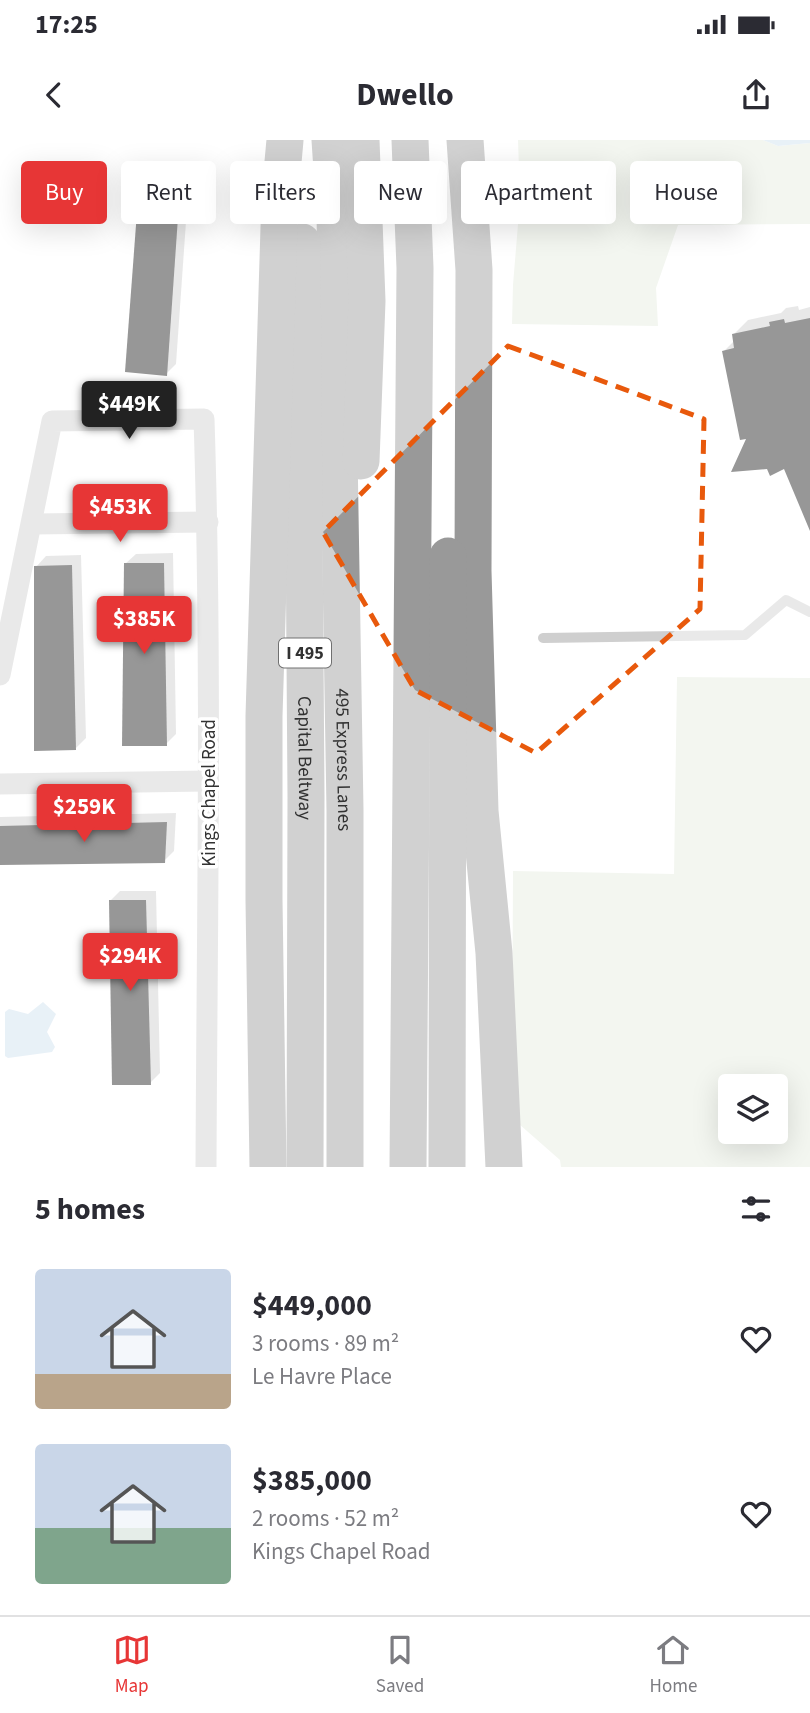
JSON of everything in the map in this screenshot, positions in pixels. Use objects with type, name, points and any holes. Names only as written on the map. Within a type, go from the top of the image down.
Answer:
[{"type":"highway","points":[[268,1167],[264,716],[279,208],[285,140]]},
{"type":"highway","name":"Capital Beltway","points":[[296,140],[303,254],[306,1167]]},
{"type":"highway","name":"495 Express Lanes","points":[[330,140],[335,214],[345,810],[345,1167]]},
{"type":"highway","points":[[345,810],[366,356],[367,301],[361,140]]},
{"type":"highway","points":[[381,140],[411,732]]},
{"type":"highway","points":[[408,1167],[415,268],[410,140]]},
{"type":"highway","points":[[444,140],[449,271],[447,1167]]},
{"type":"highway","points":[[465,140],[474,271],[473,571],[480,811],[494,953],[504,1167]]},
{"type":"street","name":"Kings Chapel Road","points":[[32,524],[52,421],[204,419],[208,522],[206,1167]]},
{"type":"street","points":[[0,675],[32,524],[208,522]]},
{"type":"street","points":[[0,784],[208,781]]},
{"type":"lane","points":[[543,638],[745,635],[786,600],[810,612]]},
{"type":"highlighted area","points":[[508,346],[704,419],[700,609],[536,753],[415,690],[323,532]]},
{"type":"shaded area","points":[[518,140],[763,140],[778,146],[810,143],[810,224],[678,225],[656,288],[658,326],[512,324],[518,224],[616,224],[616,161],[519,161]]},
{"type":"shaded area","points":[[677,677],[810,678],[810,1167],[561,1167],[560,1160],[519,1124],[512,1088],[513,871],[674,874]]},
{"type":"water","points":[[763,140],[810,140],[810,143],[778,146]]},
{"type":"water","points":[[43,1002],[56,1014],[47,1032],[55,1047],[52,1052],[8,1058],[5,1056],[5,1012],[9,1009],[28,1014]]},
{"type":"building","points":[[136,224],[178,224],[167,376],[125,372]]},
{"type":"building","points":[[810,318],[810,531],[784,469],[770,476],[767,469],[731,472],[746,439],[740,440],[722,351],[734,348],[732,334],[770,326],[769,322],[784,319],[785,323]]},
{"type":"building","points":[[124,563],[164,563],[167,746],[122,746]]},
{"type":"building","points":[[72,565],[76,750],[34,751],[34,566]]},
{"type":"building","points":[[167,822],[165,863],[0,865],[0,826]]},
{"type":"building","points":[[109,900],[146,900],[151,1085],[112,1085]]}]
